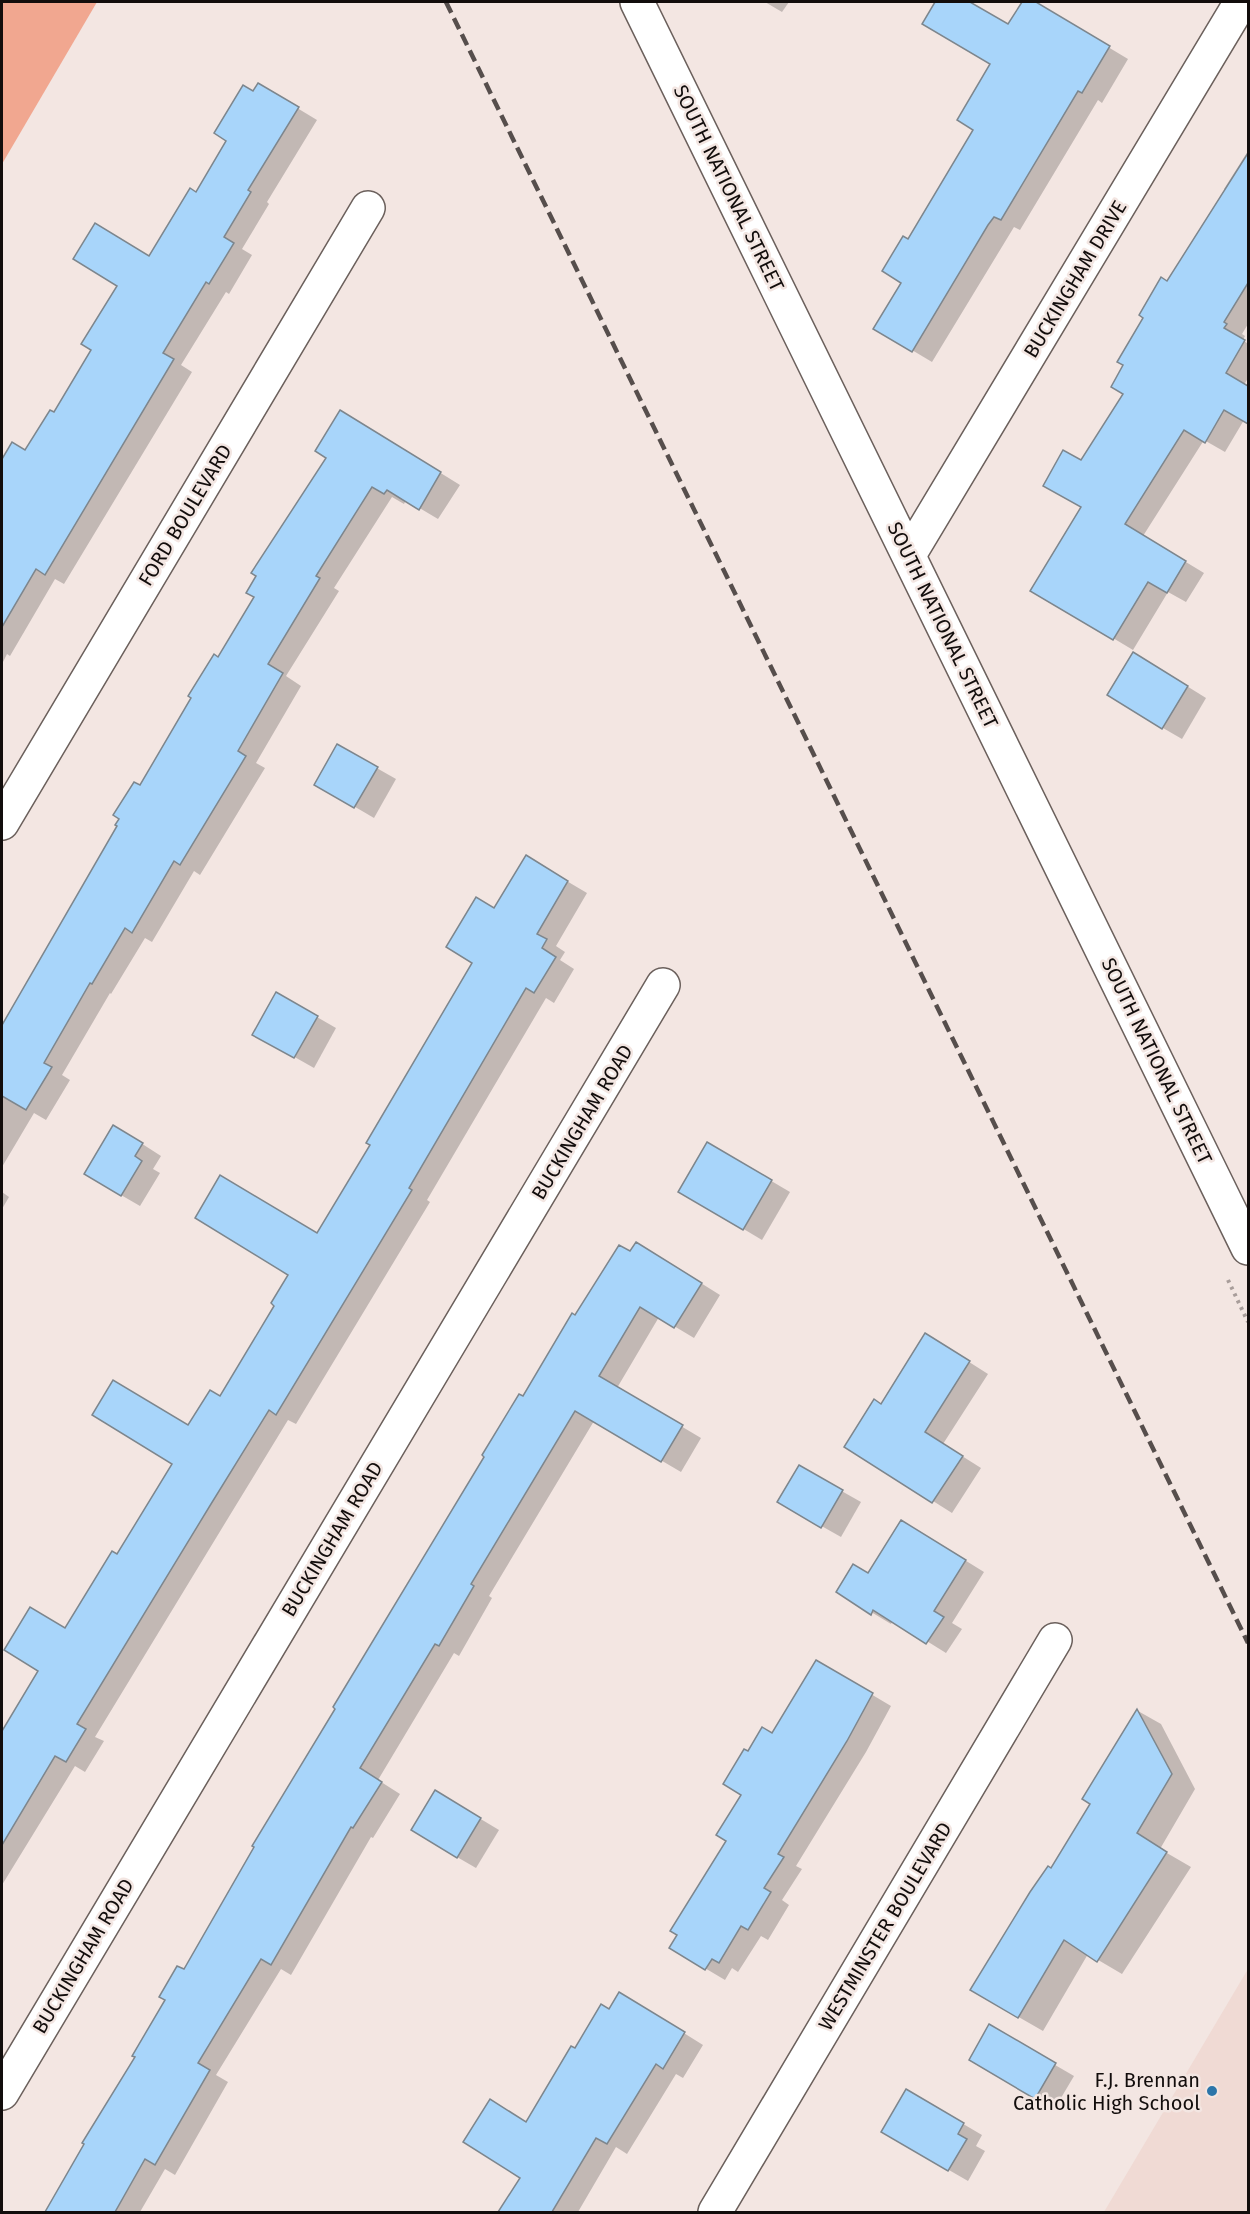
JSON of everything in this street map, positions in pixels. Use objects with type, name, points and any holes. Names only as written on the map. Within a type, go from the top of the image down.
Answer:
[{"type":"street","name":"SOUTH NATIONAL STREET","points":[[637,2],[1248,1248]]},
{"type":"street","name":"BUCKINGHAM DRIVE","points":[[909,555],[1241,2]]},
{"type":"street","name":"FORD BOULEVARD","points":[[2,822],[368,208]]},
{"type":"street","name":"BUCKINGHAM ROAD","points":[[2,2093],[663,985]]},
{"type":"street","name":"WESTMINSTER BOULEVARD","points":[[715,2212],[1055,1640]]},
{"type":"shaded area","points":[[2,2],[97,2],[2,164]]},
{"type":"shaded area","name":"F.J. Brennan Catholic High School","points":[[1248,1969],[1248,2212],[1104,2212]]},
{"type":"building","points":[[935,2],[970,2],[1008,24],[1022,2],[1036,2],[1110,46],[1082,93],[1078,91],[1001,220],[994,217],[988,225],[912,352],[873,329],[901,283],[882,271],[903,236],[908,239],[973,130],[957,120],[990,64],[922,24]]},
{"type":"building","points":[[258,83],[299,107],[248,190],[251,192],[224,237],[234,243],[209,284],[206,282],[163,353],[174,359],[45,575],[36,569],[2,627],[2,459],[12,442],[25,450],[50,410],[54,412],[91,350],[81,344],[117,286],[73,259],[95,223],[149,256],[190,188],[196,192],[226,141],[214,133],[243,85],[253,91]]},
{"type":"building","points":[[1248,153],[1248,283],[1224,322],[1227,324],[1224,328],[1245,340],[1226,373],[1248,386],[1248,424],[1224,410],[1205,443],[1184,430],[1125,524],[1186,561],[1167,593],[1148,582],[1113,640],[1030,591],[1081,507],[1043,486],[1063,450],[1081,460],[1123,394],[1111,387],[1123,365],[1117,362],[1143,318],[1139,315],[1161,277],[1167,281]]},
{"type":"building","points":[[340,410],[441,472],[419,510],[387,490],[384,494],[372,487],[316,576],[320,578],[268,664],[283,673],[238,751],[246,756],[180,865],[174,861],[132,933],[125,928],[92,984],[90,983],[44,1063],[52,1067],[26,1110],[2,1096],[2,1025],[117,826],[115,825],[119,819],[113,815],[134,782],[140,785],[191,698],[188,696],[214,654],[218,657],[254,597],[246,593],[256,576],[251,573],[326,458],[315,451]]},
{"type":"building","points":[[1133,652],[1188,686],[1162,729],[1107,695]]},
{"type":"building","points":[[337,744],[378,767],[354,808],[314,785]]},
{"type":"building","points":[[526,855],[568,881],[537,934],[547,939],[542,948],[556,957],[534,993],[526,988],[409,1188],[412,1190],[276,1415],[269,1410],[77,1724],[86,1729],[66,1762],[55,1756],[2,1845],[2,1731],[38,1671],[4,1650],[30,1607],[65,1628],[112,1551],[117,1554],[172,1464],[92,1415],[113,1380],[188,1425],[210,1390],[220,1396],[274,1306],[271,1303],[288,1275],[195,1218],[220,1175],[317,1233],[370,1145],[366,1143],[472,963],[446,947],[476,897],[494,908]]},
{"type":"building","points":[[276,992],[318,1016],[294,1058],[252,1035]]},
{"type":"building","points":[[113,1125],[143,1143],[135,1156],[142,1161],[121,1196],[84,1174]]},
{"type":"building","points":[[707,1142],[772,1180],[743,1230],[678,1192]]},
{"type":"building","points":[[636,1242],[702,1283],[674,1328],[640,1307],[599,1376],[683,1425],[661,1462],[575,1411],[471,1584],[474,1586],[439,1646],[435,1644],[360,1768],[382,1782],[353,1828],[351,1827],[271,1965],[261,1959],[198,2063],[210,2070],[155,2165],[145,2159],[115,2212],[45,2212],[84,2144],[82,2143],[135,2057],[132,2056],[165,2000],[159,1997],[177,1966],[184,1969],[254,1847],[252,1846],[484,1457],[482,1455],[519,1394],[523,1396],[572,1313],[575,1315],[619,1245],[630,1251]]},
{"type":"building","points":[[925,1333],[970,1361],[925,1432],[963,1456],[932,1503],[844,1447],[874,1399],[881,1404]]},
{"type":"building","points":[[799,1465],[843,1490],[821,1528],[777,1502]]},
{"type":"building","points":[[901,1520],[966,1560],[934,1611],[944,1617],[926,1644],[873,1610],[871,1615],[836,1592],[853,1564],[868,1573]]},
{"type":"building","points":[[816,1660],[873,1693],[847,1741],[778,1854],[784,1857],[764,1888],[771,1892],[748,1930],[741,1926],[719,1963],[712,1959],[705,1970],[669,1948],[677,1935],[670,1931],[726,1841],[716,1835],[741,1795],[723,1784],[744,1749],[748,1751],[762,1727],[772,1733]]},
{"type":"building","points":[[1137,1709],[1172,1774],[1137,1833],[1167,1852],[1097,1962],[1064,1940],[1018,2018],[970,1990],[1030,1892],[1048,1866],[1051,1868],[1090,1804],[1082,1799]]},
{"type":"building","points":[[435,1790],[481,1818],[457,1858],[411,1830]]},
{"type":"building","points":[[619,1992],[685,2032],[663,2069],[656,2064],[607,2144],[596,2138],[552,2212],[498,2212],[520,2178],[463,2142],[490,2099],[526,2122],[571,2046],[575,2048],[601,2004],[609,2009]]},
{"type":"building","points":[[989,2024],[1056,2063],[1035,2099],[969,2060]]},
{"type":"building","points":[[906,2089],[964,2123],[958,2134],[967,2139],[948,2171],[881,2132]]},
{"type":"railway","points":[[446,2],[1248,1643]]},
{"type":"place","name":"F.J. Brennan Catholic High School","points":[[1212,2091]]}]
